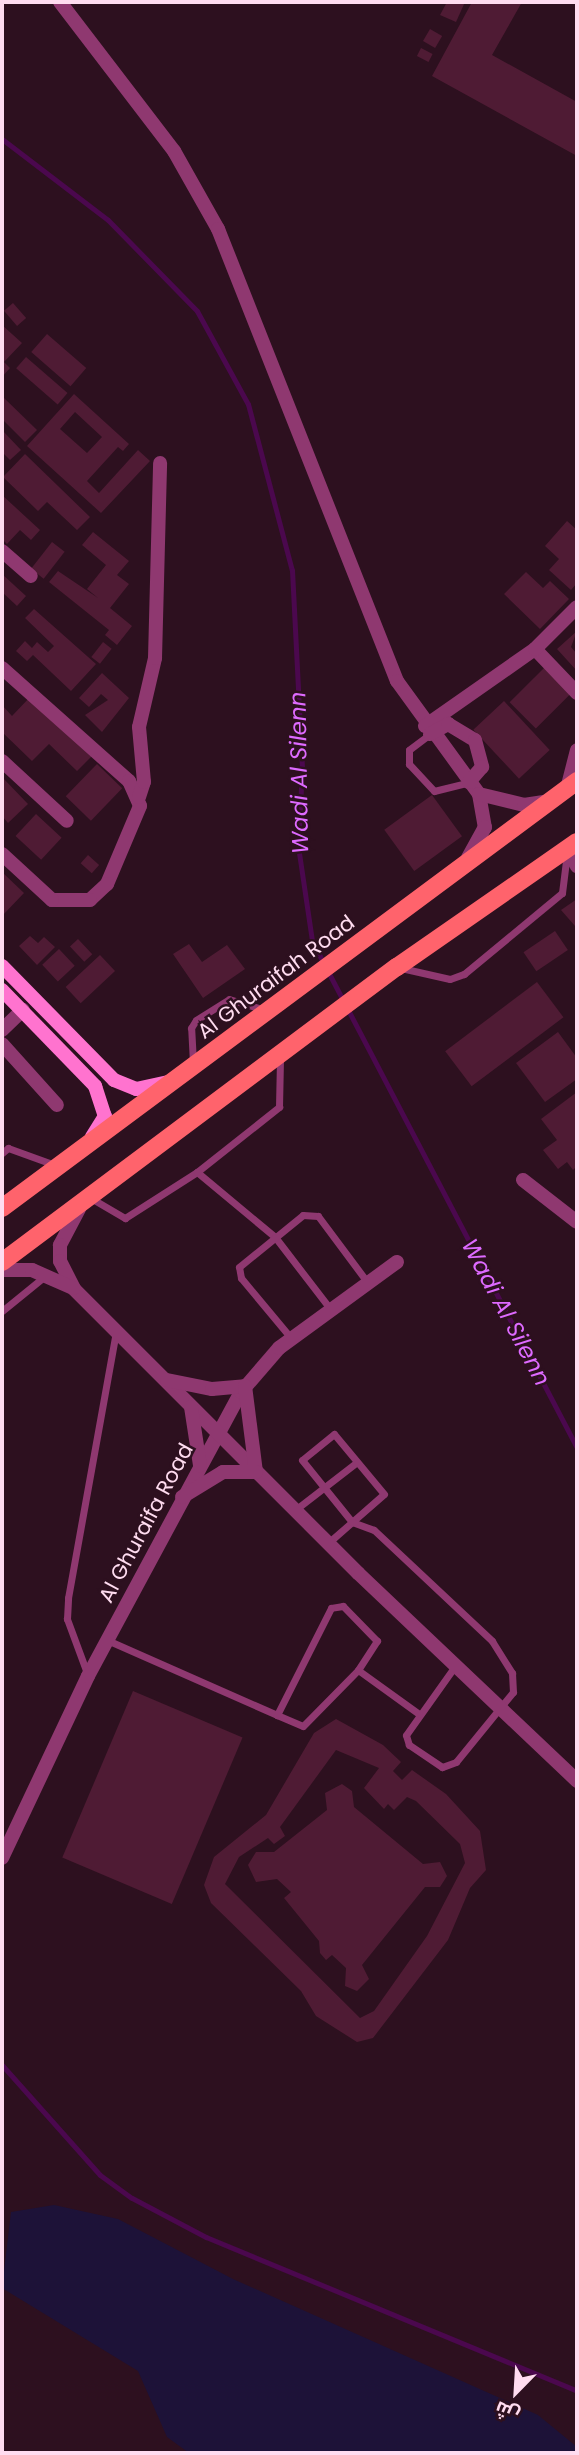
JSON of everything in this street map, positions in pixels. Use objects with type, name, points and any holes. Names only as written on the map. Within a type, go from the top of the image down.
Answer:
[{"type":"main road","name":"Al Ghuraifah Road","points":[[2,1209],[572,785]]},
{"type":"main road","points":[[2,1262],[397,967],[572,846]]},
{"type":"main road","points":[[2,966],[114,1080],[136,1089],[187,1073]]},
{"type":"main road","points":[[2,990],[82,1071],[106,1107],[105,1116],[85,1147]]},
{"type":"street","points":[[61,2],[174,151],[204,201],[386,656],[427,730],[479,794],[485,827],[463,865]]},
{"type":"street","points":[[2,854],[52,900],[90,900],[107,884],[139,817],[139,797],[144,782],[139,727],[155,659],[160,463]]},
{"type":"street","points":[[2,551],[31,576]]},
{"type":"street","points":[[427,730],[534,649],[577,607]]},
{"type":"street","points":[[534,649],[577,693]]},
{"type":"street","points":[[2,668],[129,781],[139,797]]},
{"type":"street","points":[[427,730],[448,724],[475,740],[482,766],[469,782]]},
{"type":"street","points":[[572,785],[577,750]]},
{"type":"street","points":[[2,761],[67,821]]},
{"type":"street","points":[[479,794],[524,805],[549,801]]},
{"type":"street","points":[[572,846],[577,866]]},
{"type":"street","points":[[2,1030],[23,1010]]},
{"type":"street","points":[[2,1044],[57,1105]]},
{"type":"street","points":[[523,1180],[577,1222]]},
{"type":"street","points":[[74,1289],[60,1261],[60,1245],[65,1227],[88,1197]]},
{"type":"street","name":"Al Ghuraifa Road","points":[[2,1858],[107,1640],[182,1497],[245,1386],[291,1339],[397,1262]]},
{"type":"street","points":[[2,1270],[47,1274],[74,1289],[328,1543],[577,1781]]},
{"type":"street","points":[[165,1379],[196,1388],[245,1386],[256,1472]]},
{"type":"street","points":[[191,1406],[200,1465]]},
{"type":"street","points":[[182,1497],[223,1472],[256,1472]]},
{"type":"lane","points":[[427,730],[409,750],[409,764],[434,791],[469,782]]},
{"type":"lane","points":[[397,967],[450,979],[464,974],[562,893],[572,846]]},
{"type":"lane","points":[[187,1073],[191,1028],[196,1020],[229,999],[269,1012]]},
{"type":"lane","points":[[88,1197],[125,1219],[198,1172],[279,1107],[280,1054]]},
{"type":"lane","points":[[2,1153],[8,1147],[58,1167]]},
{"type":"lane","points":[[198,1172],[275,1237],[331,1310]]},
{"type":"lane","points":[[291,1339],[239,1273],[242,1263],[303,1215],[313,1213],[368,1283]]},
{"type":"lane","points":[[2,1311],[47,1274]]},
{"type":"lane","points":[[89,1676],[67,1619],[68,1598],[117,1332]]},
{"type":"lane","points":[[328,1543],[352,1522],[384,1494],[334,1434],[302,1460],[352,1522],[374,1530],[504,1655],[513,1692],[456,1762],[442,1767],[407,1740],[419,1714],[455,1666]]},
{"type":"lane","points":[[295,1510],[357,1462]]},
{"type":"lane","points":[[107,1640],[277,1715],[308,1725],[358,1670],[377,1638],[343,1606],[334,1605],[277,1715]]},
{"type":"lane","points":[[358,1670],[419,1714]]},
{"type":"shaded area","points":[[54,2205],[118,2219],[233,2279],[538,2415],[577,2447],[577,2453],[189,2453],[167,2437],[138,2371],[2,2288],[11,2212]]},
{"type":"building","points":[[447,2],[465,2],[456,22],[440,15]]},
{"type":"building","points":[[472,2],[522,2],[492,55],[577,102],[577,156],[432,76]]},
{"type":"building","points":[[430,29],[442,36],[435,48],[423,41]]},
{"type":"building","points":[[421,48],[433,54],[428,62],[417,56]]},
{"type":"building","points":[[13,303],[26,318],[17,326],[4,311]]},
{"type":"building","points":[[2,325],[22,343],[4,362],[10,368],[2,377]]},
{"type":"building","points":[[47,334],[86,368],[70,386],[31,352]]},
{"type":"building","points":[[26,357],[68,393],[58,404],[16,368]]},
{"type":"building","points":[[74,394],[129,444],[123,451],[118,447],[87,481],[99,493],[138,450],[150,461],[101,513],[27,446]],"holes":[[[75,412],[102,437],[87,453],[60,429]]]},
{"type":"building","points":[[2,396],[37,430],[25,442],[2,419]]},
{"type":"building","points":[[2,430],[21,450],[10,460],[2,452]]},
{"type":"building","points":[[25,454],[90,517],[77,530],[47,502],[38,511],[3,477]]},
{"type":"building","points":[[2,495],[40,530],[31,540],[20,530],[7,544],[2,539]]},
{"type":"building","points":[[567,521],[577,530],[577,583],[571,590],[549,570],[559,559],[545,546]]},
{"type":"building","points":[[93,532],[129,561],[117,575],[129,584],[110,608],[132,626],[117,645],[105,635],[109,630],[49,582],[58,571],[98,598],[87,589],[106,565],[82,545]]},
{"type":"building","points":[[52,542],[65,552],[44,579],[31,569]]},
{"type":"building","points":[[526,572],[543,588],[550,581],[569,599],[540,629],[504,594]]},
{"type":"building","points":[[2,574],[26,596],[17,606],[2,592]]},
{"type":"building","points":[[34,609],[96,664],[71,691],[33,655],[27,661],[16,651],[25,641],[32,648],[37,642],[48,652],[54,646],[25,618]]},
{"type":"building","points":[[577,631],[571,647],[577,654],[577,671],[557,649]]},
{"type":"building","points":[[103,642],[112,649],[100,664],[91,657]]},
{"type":"building","points":[[545,667],[571,693],[536,729],[510,702]]},
{"type":"building","points":[[102,673],[129,698],[102,732],[85,715],[108,700],[101,694],[89,707],[79,698]]},
{"type":"building","points":[[31,696],[92,756],[77,771],[49,744],[32,761],[2,732],[2,705],[12,716]]},
{"type":"building","points":[[504,701],[550,750],[519,779],[473,730]]},
{"type":"building","points":[[97,764],[122,788],[91,821],[66,796]]},
{"type":"building","points":[[2,777],[28,804],[8,823],[2,816]]},
{"type":"building","points":[[432,795],[462,836],[414,871],[384,830]]},
{"type":"building","points":[[36,814],[62,838],[41,860],[16,836]]},
{"type":"building","points":[[88,855],[99,865],[92,873],[81,863]]},
{"type":"building","points":[[2,872],[24,893],[2,916]]},
{"type":"building","points":[[577,899],[577,925],[575,926],[561,910]]},
{"type":"building","points":[[555,931],[568,950],[536,971],[523,952]]},
{"type":"building","points":[[30,936],[38,943],[44,937],[55,947],[37,965],[19,946]]},
{"type":"building","points":[[78,939],[92,954],[84,962],[70,947]]},
{"type":"building","points":[[189,944],[202,962],[227,945],[245,969],[203,998],[173,954]]},
{"type":"building","points":[[59,949],[75,966],[58,982],[42,965]]},
{"type":"building","points":[[100,955],[115,971],[81,1003],[66,987]]},
{"type":"building","points":[[537,982],[563,1017],[472,1086],[445,1051]]},
{"type":"building","points":[[558,1032],[577,1058],[577,1079],[545,1102],[516,1063]]},
{"type":"building","points":[[577,1092],[577,1166],[573,1170],[567,1162],[558,1169],[543,1150],[557,1140],[541,1119]]},
{"type":"building","points":[[133,1691],[243,1737],[172,1904],[62,1858]]},
{"type":"building","points":[[336,1719],[383,1745],[401,1762],[393,1771],[402,1780],[412,1770],[446,1794],[480,1831],[486,1870],[470,1888],[448,1940],[373,2038],[357,2042],[316,2016],[301,1991],[211,1903],[204,1885],[214,1857],[266,1815],[314,1733]],"holes":[[[336,1750],[379,1768],[364,1788],[384,1809],[388,1804],[394,1810],[407,1797],[416,1801],[460,1844],[465,1863],[427,1936],[374,2011],[360,2018],[225,1884],[239,1857],[268,1838],[274,1844],[285,1836],[280,1827]]]},
{"type":"building","points":[[342,1784],[352,1791],[354,1807],[423,1864],[440,1862],[447,1876],[440,1887],[425,1887],[362,1965],[369,1979],[357,1991],[345,1986],[346,1968],[332,1955],[326,1960],[320,1953],[319,1941],[284,1898],[291,1892],[277,1879],[256,1882],[248,1865],[256,1852],[274,1852],[327,1810],[325,1793]]},
{"type":"waterway","name":"Wadi Al Silenn","points":[[2,139],[108,220],[197,311],[248,404],[292,570],[302,768],[298,846],[312,941],[577,1448]]},
{"type":"waterway","points":[[2,2065],[100,2175],[132,2198],[206,2237],[577,2391]]}]
